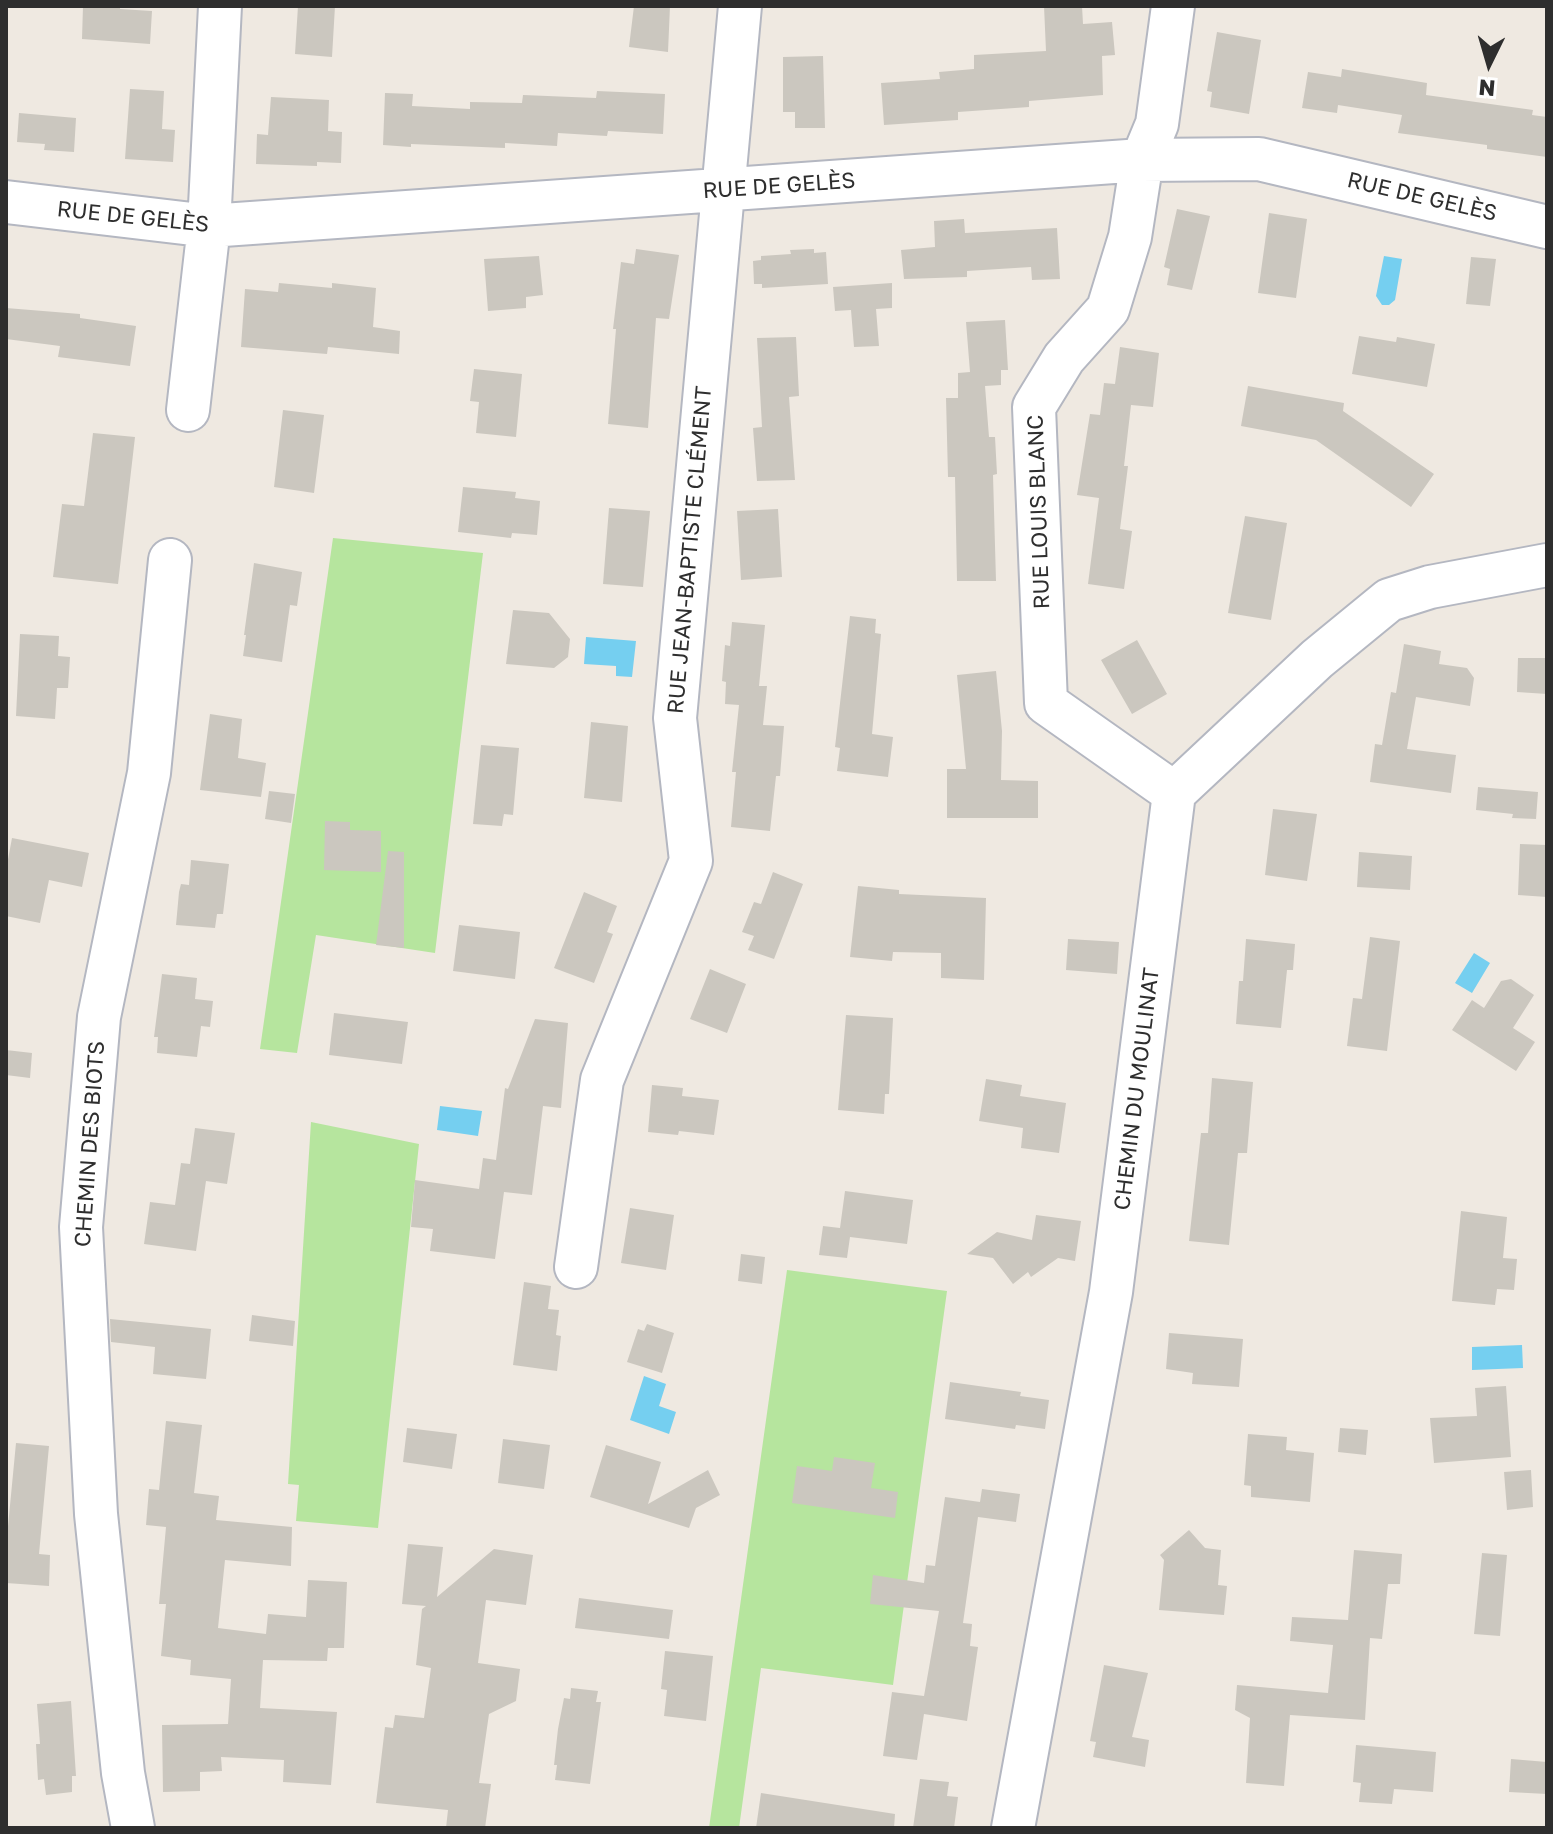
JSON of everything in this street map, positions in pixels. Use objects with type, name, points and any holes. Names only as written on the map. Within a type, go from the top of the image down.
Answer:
[{"type":"street","points":[[188,410],[209,226],[220,6]]},
{"type":"street","name":"RUE JEAN-BAPTISTE CLÉMENT","points":[[576,1267],[602,1080],[691,861],[675,718],[740,6]]},
{"type":"street","name":"RUE LOUIS BLANC","points":[[1173,6],[1157,124],[1142,160],[1130,237],[1108,309],[1064,358],[1034,407],[1046,703],[1174,793]]},
{"type":"street","name":"RUE DE GELÈS","points":[[6,202],[209,226],[1142,160],[1259,159],[1547,227]]},
{"type":"street","name":"CHEMIN DES BIOTS","points":[[133,1828],[123,1773],[96,1514],[81,1227],[99,1017],[149,773],[170,560]]},
{"type":"street","points":[[1174,793],[1317,659],[1389,600],[1430,587],[1547,565]]},
{"type":"street","name":"CHEMIN DU MOULINAT","points":[[1013,1828],[1111,1292],[1174,793]]},
{"type":"green space","points":[[333,538],[483,553],[435,953],[316,935],[297,1053],[260,1049]]},
{"type":"green space","points":[[311,1122],[419,1144],[378,1528],[296,1521],[299,1485],[288,1484]]},
{"type":"green space","points":[[787,1270],[947,1291],[893,1685],[761,1668],[739,1828],[709,1828]]},
{"type":"water","points":[[1384,256],[1402,259],[1395,300],[1389,305],[1382,305],[1376,296]]},
{"type":"water","points":[[586,637],[636,641],[632,677],[616,676],[616,666],[584,664]]},
{"type":"water","points":[[1474,953],[1490,963],[1472,993],[1455,983]]},
{"type":"water","points":[[440,1106],[482,1111],[478,1136],[437,1130]]},
{"type":"water","points":[[1522,1345],[1523,1368],[1472,1370],[1472,1347]]},
{"type":"water","points":[[644,1376],[666,1384],[659,1406],[676,1412],[669,1434],[630,1420]]},
{"type":"building","points":[[83,6],[120,6],[120,9],[152,11],[150,44],[82,39]]},
{"type":"building","points":[[298,6],[335,6],[332,57],[295,54]]},
{"type":"building","points":[[634,6],[670,6],[668,52],[629,47]]},
{"type":"building","points":[[1044,6],[1082,6],[1083,24],[1112,22],[1115,55],[1102,56],[1103,95],[1029,101],[1029,107],[958,112],[958,120],[884,125],[881,83],[940,79],[939,72],[974,69],[974,55],[1046,51]]},
{"type":"building","points":[[1217,32],[1261,40],[1249,114],[1210,107],[1212,92],[1207,91]]},
{"type":"building","points":[[823,56],[825,128],[795,128],[795,112],[783,112],[783,57]]},
{"type":"building","points":[[1342,69],[1427,83],[1426,95],[1533,110],[1532,115],[1547,117],[1547,157],[1398,133],[1402,115],[1338,105],[1337,113],[1302,108],[1308,72],[1341,77]]},
{"type":"building","points":[[130,89],[164,91],[162,129],[175,130],[173,162],[125,159]]},
{"type":"building","points":[[597,91],[665,94],[663,134],[608,131],[607,136],[558,133],[557,146],[505,143],[505,148],[383,145],[385,93],[413,94],[412,106],[470,109],[470,102],[522,103],[523,95],[596,98]]},
{"type":"building","points":[[271,97],[329,100],[328,131],[342,132],[341,163],[317,162],[317,166],[256,164],[257,134],[268,135]]},
{"type":"building","points":[[19,113],[76,118],[74,152],[44,150],[45,144],[17,142]]},
{"type":"building","points":[[1177,209],[1210,216],[1192,290],[1167,285],[1170,269],[1164,267]]},
{"type":"building","points":[[1269,213],[1307,219],[1296,298],[1258,293]]},
{"type":"building","points":[[964,219],[965,233],[1057,228],[1060,279],[1032,280],[1031,267],[967,271],[967,277],[904,279],[901,250],[935,247],[934,221]]},
{"type":"building","points":[[636,249],[679,255],[669,319],[656,318],[648,428],[608,424],[616,329],[613,329],[621,262],[634,264]]},
{"type":"building","points":[[814,249],[814,253],[826,252],[828,284],[762,288],[762,284],[754,284],[753,261],[761,260],[761,256]]},
{"type":"building","points":[[539,256],[543,295],[526,297],[526,308],[488,311],[484,259]]},
{"type":"building","points":[[1471,257],[1496,259],[1490,306],[1466,304]]},
{"type":"building","points":[[279,283],[332,288],[332,283],[376,288],[373,327],[400,331],[399,354],[328,347],[327,354],[241,347],[245,289],[278,292]]},
{"type":"building","points":[[892,283],[892,308],[876,309],[879,346],[854,347],[851,310],[835,311],[833,287]]},
{"type":"building","points":[[6,308],[80,314],[80,318],[136,326],[130,366],[58,357],[60,346],[6,339]]},
{"type":"building","points":[[1005,320],[1008,370],[1001,370],[1001,385],[985,386],[989,437],[995,437],[996,581],[957,581],[955,477],[948,477],[946,398],[958,398],[958,373],[970,372],[966,322]]},
{"type":"building","points":[[1359,336],[1396,342],[1397,337],[1435,344],[1427,387],[1352,374]]},
{"type":"building","points":[[796,337],[799,396],[789,397],[795,480],[757,481],[753,428],[762,427],[757,338]]},
{"type":"building","points":[[1120,347],[1159,353],[1153,407],[1131,405],[1124,466],[1128,466],[1120,529],[1132,531],[1124,589],[1088,584],[1099,498],[1077,495],[1090,414],[1100,415],[1104,383],[1115,384]]},
{"type":"building","points":[[474,369],[522,374],[516,437],[476,433],[479,402],[470,401]]},
{"type":"building","points":[[1248,386],[1344,403],[1343,411],[1434,474],[1411,507],[1316,440],[1241,426]]},
{"type":"building","points":[[283,410],[324,415],[314,493],[274,487]]},
{"type":"building","points":[[93,433],[135,437],[118,584],[53,577],[62,504],[84,506]]},
{"type":"building","points":[[463,487],[516,492],[515,498],[540,501],[537,535],[512,533],[511,538],[458,532]]},
{"type":"building","points":[[609,508],[650,511],[643,587],[603,584]]},
{"type":"building","points":[[778,509],[782,577],[741,580],[737,511]]},
{"type":"building","points":[[1245,516],[1287,523],[1271,620],[1228,613]]},
{"type":"building","points":[[254,563],[302,572],[297,606],[290,605],[282,662],[243,656]]},
{"type":"building","points":[[513,610],[549,613],[570,639],[568,657],[554,668],[506,664]]},
{"type":"building","points":[[850,616],[876,619],[875,633],[881,634],[872,734],[893,737],[888,777],[837,771],[840,748],[835,747]]},
{"type":"building","points":[[732,622],[765,625],[759,686],[767,686],[763,725],[784,726],[780,776],[776,776],[770,831],[731,827],[736,772],[732,772],[739,705],[725,704],[726,682],[722,681],[725,645],[730,646]]},
{"type":"building","points":[[20,634],[59,636],[58,656],[70,657],[68,688],[57,688],[55,719],[16,716]]},
{"type":"building","points":[[1137,640],[1167,694],[1132,714],[1101,660]]},
{"type":"building","points":[[1404,644],[1441,651],[1439,664],[1467,668],[1474,678],[1470,706],[1416,697],[1407,749],[1456,755],[1451,793],[1370,782],[1375,744],[1382,745],[1391,692],[1396,693]]},
{"type":"building","points":[[1518,658],[1547,658],[1547,694],[1517,692]]},
{"type":"building","points":[[996,671],[1002,731],[1001,780],[1038,781],[1038,818],[947,818],[947,769],[966,769],[957,675]]},
{"type":"building","points":[[210,714],[242,719],[238,758],[266,763],[261,797],[200,790]]},
{"type":"building","points":[[591,722],[628,726],[622,802],[584,798]]},
{"type":"building","points":[[481,745],[519,748],[513,815],[504,814],[502,826],[473,824]]},
{"type":"building","points":[[1478,787],[1538,792],[1536,819],[1512,818],[1513,814],[1476,810]]},
{"type":"building","points":[[269,791],[295,794],[291,823],[265,819]]},
{"type":"building","points":[[1273,809],[1317,814],[1307,881],[1265,875]]},
{"type":"building","points":[[325,821],[350,822],[350,830],[381,831],[381,872],[324,870]]},
{"type":"building","points":[[12,838],[89,853],[82,887],[49,880],[40,923],[6,916],[6,870]]},
{"type":"building","points":[[1520,844],[1547,845],[1547,897],[1518,895]]},
{"type":"building","points":[[388,851],[404,852],[404,948],[376,945]]},
{"type":"building","points":[[1359,852],[1412,856],[1410,890],[1357,887]]},
{"type":"building","points":[[191,860],[229,864],[223,914],[217,914],[215,928],[176,925],[179,892],[181,884],[189,885]]},
{"type":"building","points":[[773,872],[803,884],[774,959],[748,950],[754,936],[742,932],[754,902],[761,904]]},
{"type":"building","points":[[858,886],[899,890],[899,894],[986,898],[984,980],[941,978],[941,953],[893,952],[892,961],[850,957]]},
{"type":"building","points":[[584,892],[617,906],[607,932],[613,934],[594,983],[554,968]]},
{"type":"building","points":[[459,925],[520,932],[515,979],[453,971]]},
{"type":"building","points":[[1370,937],[1400,941],[1387,1051],[1347,1046],[1353,998],[1362,999]]},
{"type":"building","points":[[1068,939],[1119,942],[1117,974],[1066,970]]},
{"type":"building","points":[[1246,939],[1295,944],[1293,970],[1287,970],[1281,1028],[1236,1024]]},
{"type":"building","points":[[710,969],[746,984],[727,1033],[690,1019]]},
{"type":"building","points":[[162,974],[197,978],[195,999],[213,1001],[210,1027],[201,1026],[197,1057],[157,1053],[158,1037],[154,1037]]},
{"type":"building","points":[[1511,979],[1534,995],[1513,1028],[1535,1042],[1516,1071],[1452,1030],[1472,1000],[1484,1008],[1501,981]]},
{"type":"building","points":[[334,1013],[408,1022],[402,1064],[329,1055]]},
{"type":"building","points":[[846,1015],[893,1018],[889,1094],[885,1094],[884,1114],[838,1110]]},
{"type":"building","points":[[535,1019],[568,1023],[561,1108],[543,1106],[532,1195],[504,1192],[495,1259],[430,1251],[433,1229],[411,1227],[415,1180],[479,1189],[483,1158],[496,1160],[505,1088],[508,1089]]},
{"type":"building","points":[[6,1050],[32,1053],[30,1078],[6,1075]]},
{"type":"building","points":[[1212,1078],[1253,1082],[1247,1153],[1238,1153],[1229,1245],[1189,1241],[1201,1133],[1208,1133]]},
{"type":"building","points":[[986,1079],[1022,1085],[1020,1096],[1066,1103],[1059,1153],[1021,1148],[1023,1128],[979,1121]]},
{"type":"building","points":[[652,1085],[683,1088],[682,1096],[719,1100],[714,1135],[679,1131],[678,1135],[648,1132]]},
{"type":"building","points":[[195,1128],[235,1133],[227,1184],[206,1181],[196,1251],[144,1244],[150,1202],[175,1205],[181,1163],[190,1164]]},
{"type":"building","points":[[845,1191],[913,1200],[907,1244],[850,1237],[847,1258],[819,1255],[823,1226],[840,1228]]},
{"type":"building","points":[[630,1208],[674,1215],[666,1270],[621,1263]]},
{"type":"building","points":[[1461,1211],[1507,1217],[1503,1258],[1517,1259],[1514,1290],[1497,1289],[1495,1305],[1452,1301]]},
{"type":"building","points":[[1036,1215],[1081,1221],[1075,1261],[1058,1258],[1031,1277],[1028,1272],[1013,1284],[993,1258],[967,1254],[997,1232],[1032,1240]]},
{"type":"building","points":[[741,1254],[765,1257],[762,1284],[738,1281]]},
{"type":"building","points":[[524,1282],[551,1286],[548,1309],[559,1310],[556,1335],[561,1336],[557,1371],[513,1365]]},
{"type":"building","points":[[252,1315],[295,1321],[293,1346],[249,1341]]},
{"type":"building","points":[[110,1319],[211,1329],[206,1379],[153,1374],[155,1347],[111,1342]]},
{"type":"building","points":[[647,1324],[674,1333],[662,1373],[627,1362],[638,1329],[644,1331]]},
{"type":"building","points":[[1169,1333],[1243,1339],[1239,1387],[1192,1384],[1193,1373],[1166,1369]]},
{"type":"building","points":[[950,1382],[1021,1392],[1020,1396],[1049,1400],[1045,1429],[1016,1425],[1015,1429],[945,1419]]},
{"type":"building","points":[[1506,1386],[1511,1457],[1434,1463],[1430,1418],[1477,1416],[1475,1388]]},
{"type":"building","points":[[166,1421],[202,1425],[194,1493],[219,1496],[216,1520],[292,1527],[291,1566],[225,1560],[218,1628],[266,1634],[268,1614],[306,1617],[308,1580],[347,1582],[344,1648],[328,1648],[327,1661],[263,1660],[260,1708],[337,1712],[331,1785],[283,1782],[284,1760],[221,1757],[222,1771],[200,1772],[200,1791],[163,1792],[162,1725],[228,1724],[231,1679],[190,1675],[191,1660],[161,1656],[166,1604],[159,1604],[166,1527],[146,1525],[149,1489],[159,1490]]},
{"type":"building","points":[[407,1428],[457,1434],[452,1469],[403,1462]]},
{"type":"building","points":[[1340,1428],[1368,1430],[1366,1455],[1338,1452]]},
{"type":"building","points":[[1248,1434],[1287,1437],[1286,1450],[1314,1453],[1310,1502],[1251,1497],[1251,1486],[1244,1485]]},
{"type":"building","points":[[503,1439],[550,1445],[544,1489],[498,1483]]},
{"type":"building","points":[[16,1443],[49,1446],[39,1554],[50,1555],[49,1586],[6,1583],[6,1547]]},
{"type":"building","points":[[606,1445],[661,1462],[648,1504],[708,1470],[720,1495],[696,1508],[689,1528],[590,1497]]},
{"type":"building","points":[[834,1457],[875,1463],[871,1488],[898,1492],[895,1518],[792,1503],[797,1466],[832,1471]]},
{"type":"building","points":[[1531,1470],[1533,1507],[1507,1510],[1504,1472]]},
{"type":"building","points":[[982,1489],[1020,1494],[1016,1522],[978,1517],[963,1623],[972,1624],[970,1646],[978,1647],[967,1721],[924,1714],[917,1760],[883,1756],[892,1692],[924,1696],[939,1611],[870,1604],[873,1575],[924,1583],[926,1565],[935,1566],[945,1497],[980,1502]]},
{"type":"building","points":[[1189,1530],[1205,1548],[1221,1550],[1218,1585],[1227,1586],[1224,1615],[1159,1610],[1164,1560],[1160,1555]]},
{"type":"building","points":[[408,1544],[443,1547],[437,1597],[494,1549],[533,1555],[526,1605],[486,1600],[478,1663],[520,1669],[516,1701],[489,1714],[479,1783],[491,1784],[485,1828],[446,1828],[448,1810],[376,1803],[385,1727],[393,1728],[395,1715],[424,1718],[431,1668],[416,1665],[422,1609],[426,1606],[402,1604]]},
{"type":"building","points":[[1354,1550],[1402,1554],[1400,1584],[1388,1584],[1382,1639],[1370,1638],[1365,1720],[1290,1715],[1284,1786],[1246,1783],[1250,1718],[1235,1710],[1237,1685],[1328,1693],[1333,1645],[1290,1641],[1292,1617],[1348,1620]]},
{"type":"building","points":[[1482,1553],[1507,1555],[1500,1636],[1474,1634]]},
{"type":"building","points":[[579,1598],[673,1610],[669,1639],[575,1628]]},
{"type":"building","points":[[665,1651],[713,1656],[706,1721],[664,1716],[667,1690],[661,1689]]},
{"type":"building","points":[[1104,1665],[1148,1673],[1132,1737],[1149,1740],[1145,1767],[1093,1757],[1096,1742],[1090,1741]]},
{"type":"building","points":[[571,1688],[598,1691],[596,1702],[601,1702],[590,1784],[555,1780],[558,1729],[564,1698],[570,1699]]},
{"type":"building","points":[[71,1701],[76,1776],[72,1776],[72,1792],[46,1795],[44,1779],[38,1780],[36,1744],[40,1744],[37,1704]]},
{"type":"building","points":[[1356,1745],[1436,1752],[1433,1792],[1394,1789],[1392,1804],[1359,1802],[1361,1783],[1353,1782]]},
{"type":"building","points":[[1511,1759],[1547,1762],[1547,1794],[1509,1792]]},
{"type":"building","points":[[920,1779],[949,1782],[947,1796],[958,1797],[954,1828],[913,1828]]},
{"type":"building","points":[[761,1793],[895,1814],[894,1828],[756,1828]]}]
